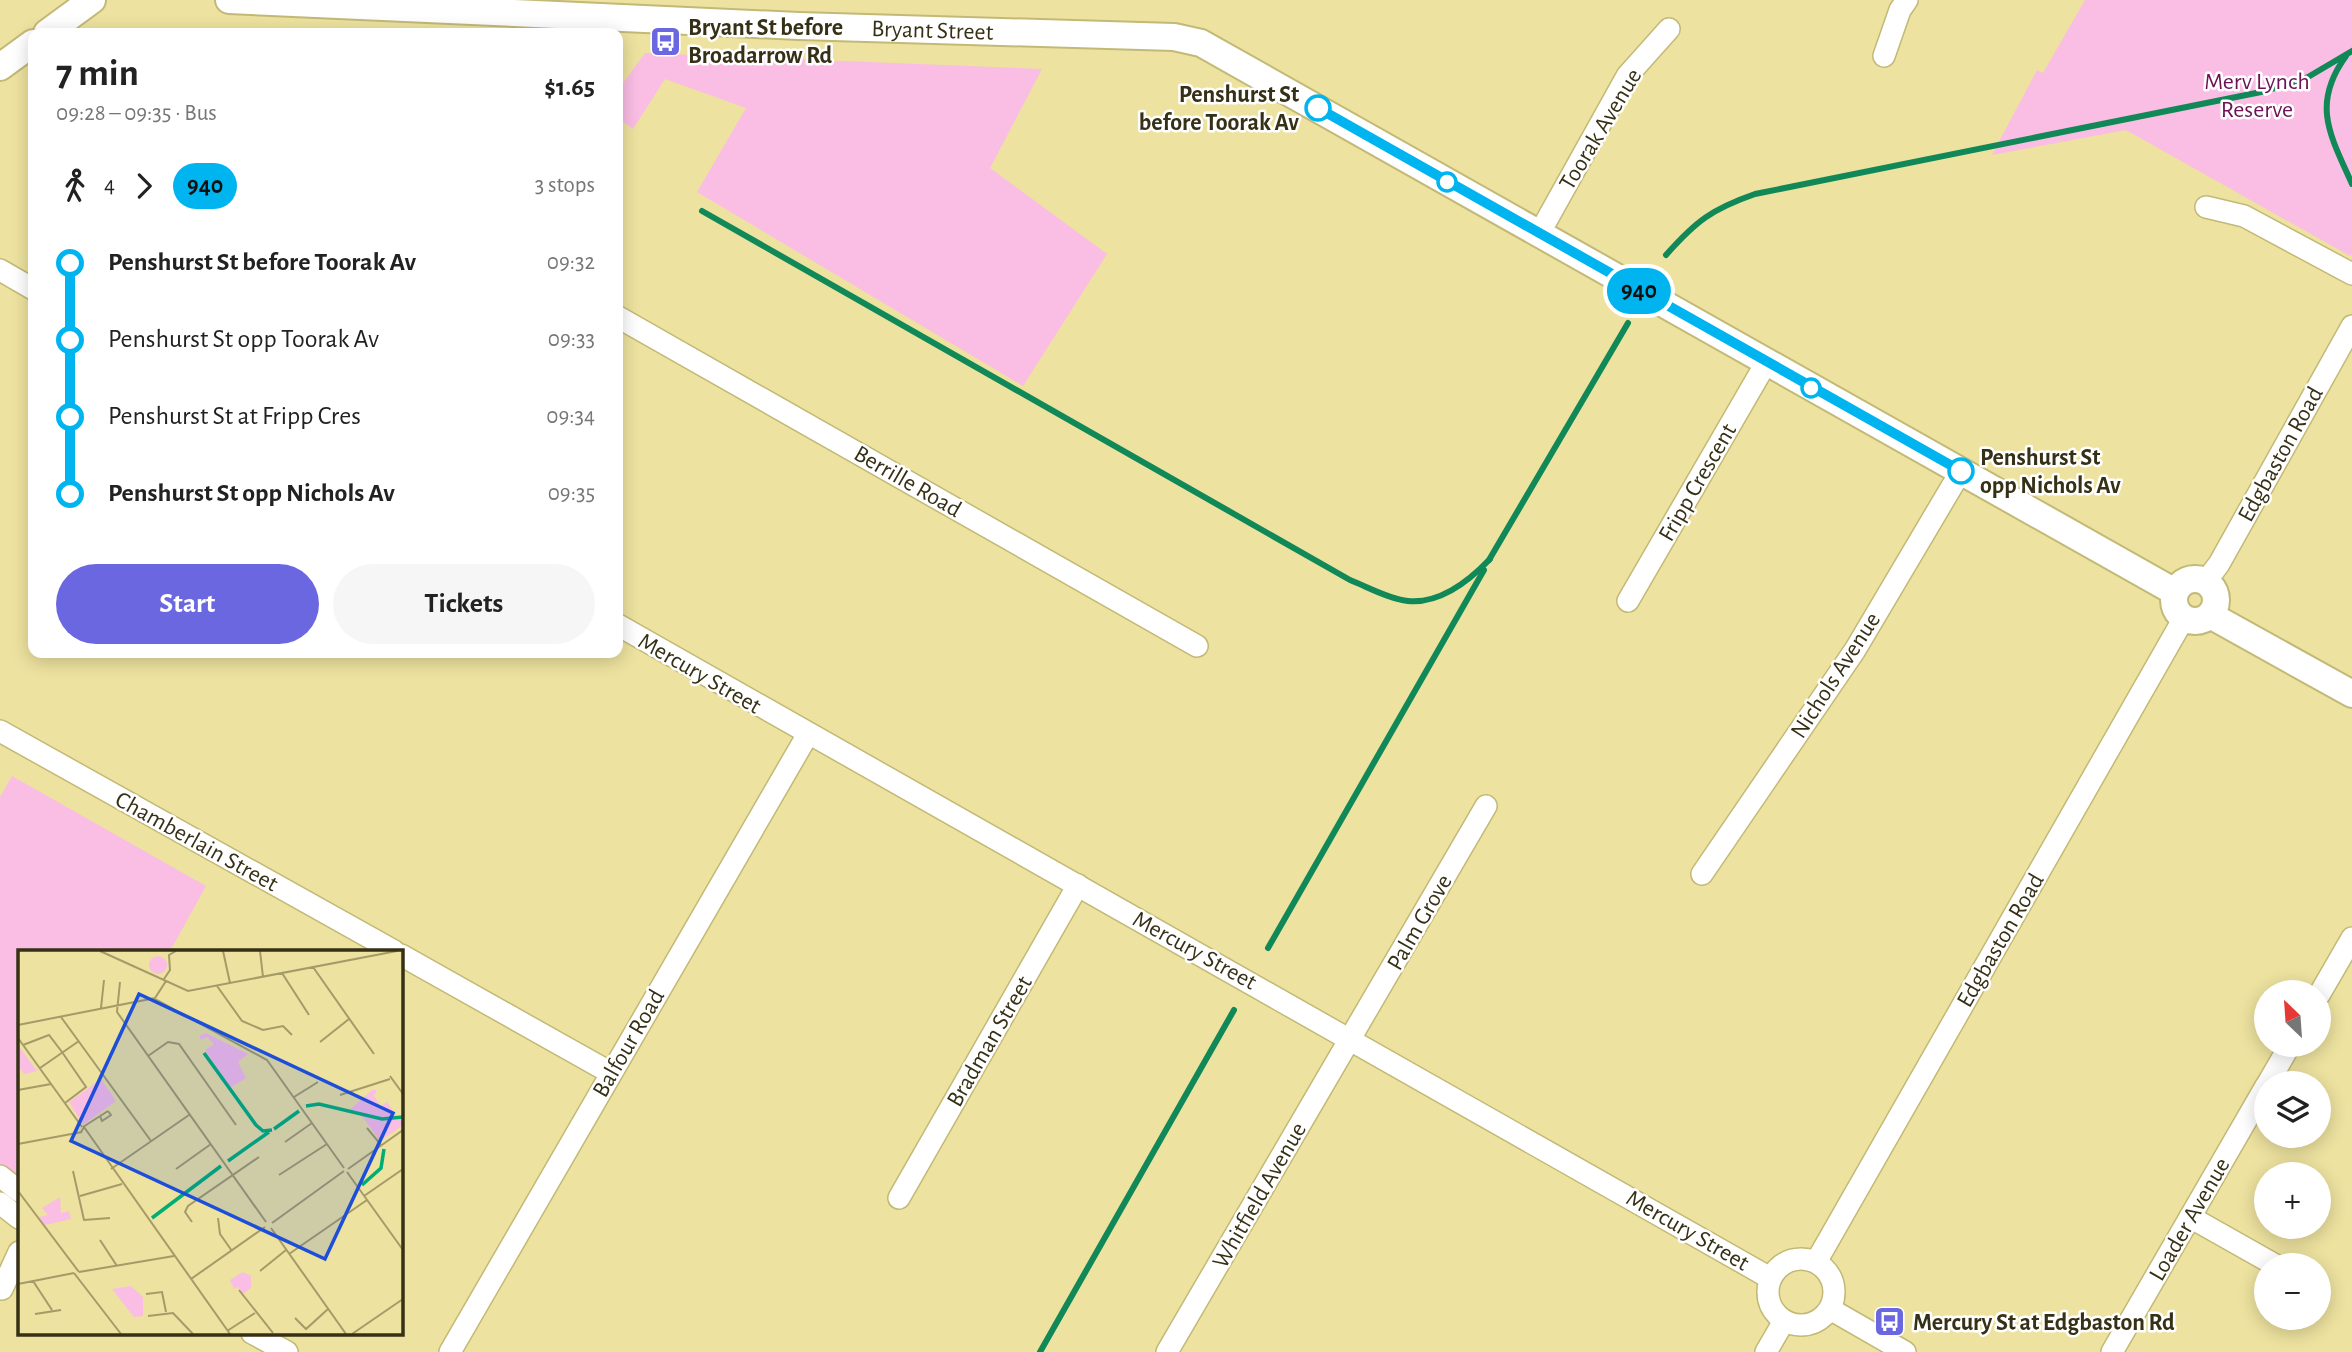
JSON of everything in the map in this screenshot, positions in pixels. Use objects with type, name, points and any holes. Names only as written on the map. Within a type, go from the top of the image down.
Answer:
[{"type":"street","points":[[54,28],[92,0]]},
{"type":"street","name":"Bryant Street","points":[[229,0],[785,25],[1174,37],[1200,43],[2175,592]]},
{"type":"street","points":[[1884,56],[1900,10],[1907,0]]},
{"type":"street","name":"Toorak Avenue","points":[[1539,234],[1627,76],[1669,29]]},
{"type":"street","points":[[0,67],[28,47]]},
{"type":"street","points":[[2206,207],[2244,216],[2352,274]]},
{"type":"street","points":[[0,270],[28,286]]},
{"type":"street","name":"Berrille Road","points":[[623,320],[1197,646]]},
{"type":"street","name":"Edgbaston Road","points":[[2206,581],[2219,564],[2352,326]]},
{"type":"street","name":"Fripp Crescent","points":[[1628,601],[1766,363]]},
{"type":"street","name":"Nichols Avenue","points":[[1702,874],[1855,650],[1961,471]]},
{"type":"street","points":[[2191,579],[2206,581],[2216,597],[2210,615],[2197,621],[2183,618],[2176,610],[2175,592],[2179,586],[2191,579]]},
{"type":"street","points":[[2210,615],[2352,694]]},
{"type":"street","name":"Edgbaston Road","points":[[1816,1262],[2183,618]]},
{"type":"street","name":"Mercury Street","points":[[623,628],[1351,1038],[1770,1278]]},
{"type":"street","name":"Chamberlain Street","points":[[0,730],[392,950]]},
{"type":"street","name":"Balfour Road","points":[[450,1352],[808,734]]},
{"type":"street","name":"Palm Grove","points":[[1351,1038],[1486,806]]},
{"type":"street","name":"Bradman Street","points":[[899,1198],[1079,885]]},
{"type":"street","points":[[2328,980],[2352,938]]},
{"type":"street","points":[[402,956],[611,1073]]},
{"type":"street","name":"Whitfield Avenue","points":[[1167,1352],[1351,1038]]},
{"type":"street","name":"Loader Avenue","points":[[2112,1352],[2254,1107]]},
{"type":"street","points":[[0,1176],[18,1190]]},
{"type":"street","points":[[0,1203],[18,1217]]},
{"type":"street","points":[[2190,1217],[2254,1253]]},
{"type":"street","points":[[7,1286],[18,1255]]},
{"type":"street","points":[[1796,1260],[1816,1262],[1825,1269],[1834,1288],[1829,1309],[1814,1323],[1804,1326],[1784,1321],[1776,1315],[1767,1297],[1770,1278],[1786,1263],[1796,1260]]},
{"type":"street","points":[[1829,1309],[1906,1352]]},
{"type":"street","points":[[1766,1352],[1784,1321]]},
{"type":"street","points":[[254,1334],[287,1352]]},
{"type":"green space","name":"Merv Lynch Reserve","points":[[2085,0],[2352,0],[2352,254],[2350,256],[2126,130],[1992,155],[2037,70],[2043,73]]},
{"type":"green space","points":[[645,53],[1042,69],[990,168],[1107,254],[1023,386],[697,192],[746,108],[665,79],[633,129],[623,122],[623,83]]},
{"type":"green space","points":[[12,776],[206,886],[171,950],[18,950],[18,1175],[0,1165],[0,797]]},
{"type":"waterway","points":[[1666,255],[1706,217],[1755,194],[2266,91],[2308,77],[2352,51]]},
{"type":"waterway","points":[[2346,56],[2335,73],[2327,105],[2331,135],[2352,184]]},
{"type":"waterway","points":[[702,211],[1350,580],[1393,598],[1420,601],[1432,599],[1454,589],[1490,559]]},
{"type":"waterway","points":[[1489,560],[1628,323]]},
{"type":"waterway","points":[[1268,948],[1484,570]]},
{"type":"waterway","points":[[1040,1352],[1234,1010]]},
{"type":"bus line","name":"940","points":[[1318,108],[1961,471]]},
{"type":"place","name":"Bryant St before Broadarrow Rd","points":[[665,41]]},
{"type":"place","name":"Penshurst St before Toorak Av","points":[[1318,108]]},
{"type":"place","name":"Penshurst St opp Nichols Av","points":[[1961,471]]},
{"type":"place","name":"Mercury St at Edgbaston Rd","points":[[1890,1322]]}]
